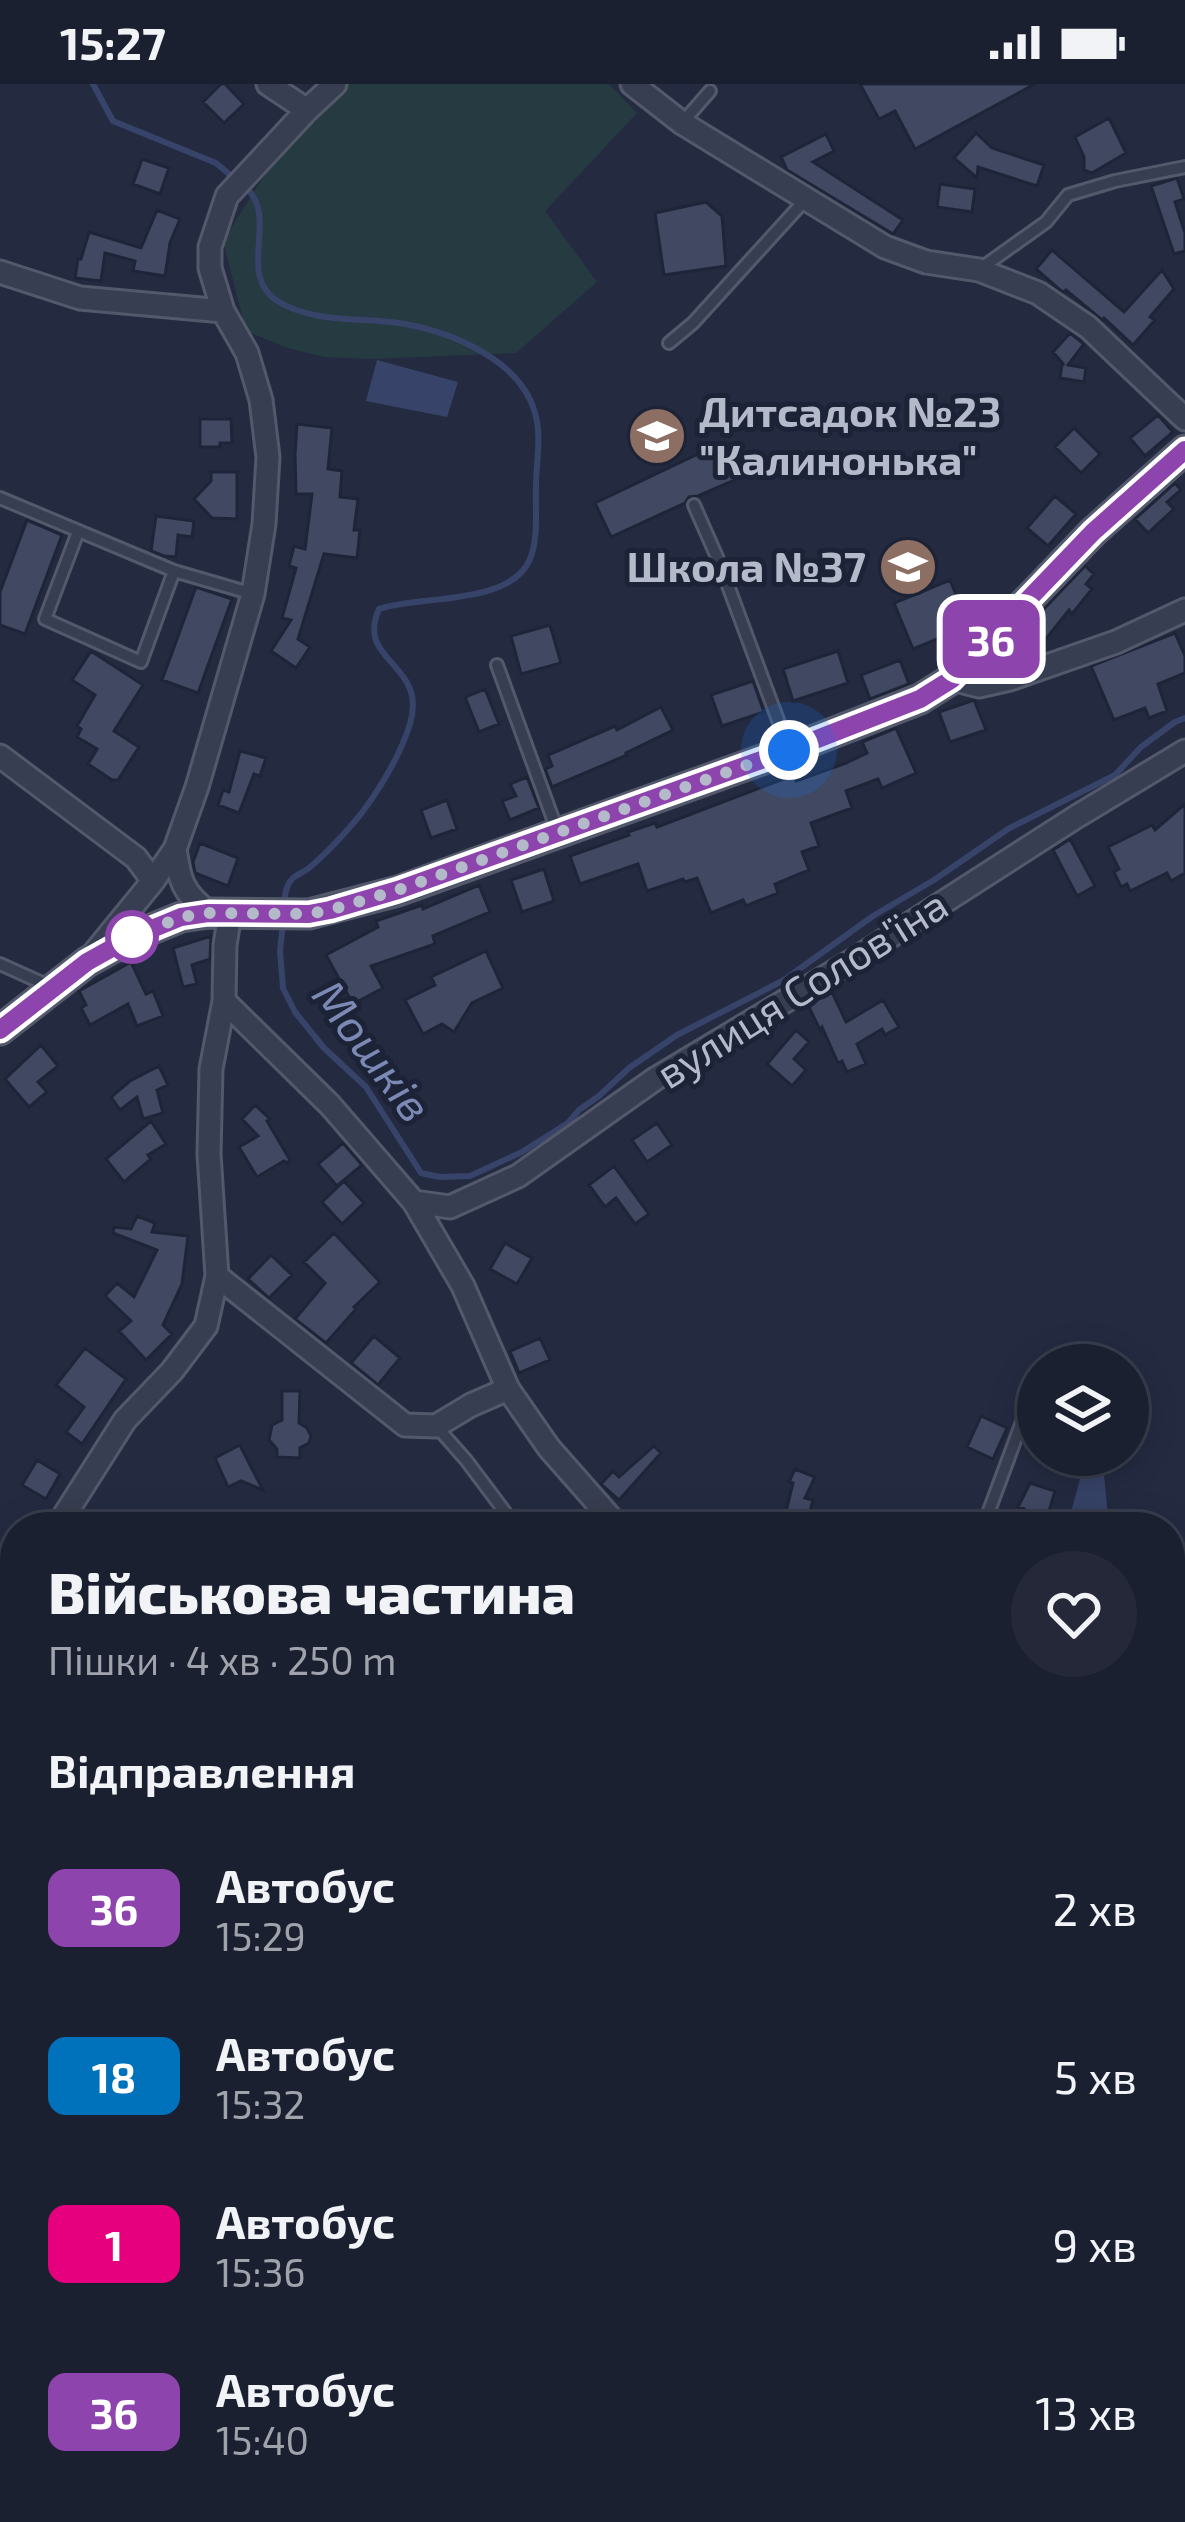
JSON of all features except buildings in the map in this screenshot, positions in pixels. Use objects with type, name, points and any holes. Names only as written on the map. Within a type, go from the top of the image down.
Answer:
[{"type":"main road","points":[[0,1030],[87,962],[181,917],[330,910],[398,890],[898,709],[952,679],[1093,532],[1181,461]]},
{"type":"street","points":[[268,84],[307,110]]},
{"type":"street","points":[[87,962],[175,849],[254,594],[268,457],[247,352],[223,311],[210,268],[210,247],[227,196],[335,84]]},
{"type":"street","points":[[632,84],[682,123],[885,247],[926,262],[979,270],[1038,293],[1088,327],[1185,418]]},
{"type":"street","points":[[0,272],[80,298],[223,311]]},
{"type":"street","points":[[952,679],[979,686],[1010,679],[1116,642],[1185,610]]},
{"type":"street","name":"вулиця Солов'їна","points":[[414,1202],[450,1207],[518,1177],[655,1078],[852,961],[1185,751]]},
{"type":"street","points":[[0,756],[136,858],[153,881]]},
{"type":"street","points":[[67,1512],[125,1420],[172,1371],[206,1326],[217,1276],[209,1154],[225,945],[219,914],[191,900],[180,881],[175,849]]},
{"type":"street","points":[[224,1001],[330,1105],[414,1202],[464,1286],[508,1389],[549,1448],[606,1512]]},
{"type":"street","points":[[217,1276],[405,1426],[436,1426],[508,1389]]},
{"type":"lane","points":[[682,123],[712,86]]},
{"type":"lane","points":[[979,270],[1046,222],[1068,196],[1185,167]]},
{"type":"lane","points":[[668,343],[806,199]]},
{"type":"lane","points":[[0,498],[174,572],[254,594]]},
{"type":"lane","points":[[694,506],[789,750]]},
{"type":"lane","points":[[78,532],[45,619],[141,662],[174,572]]},
{"type":"lane","points":[[497,665],[558,833]]},
{"type":"lane","points":[[0,964],[52,987]]},
{"type":"lane","points":[[436,1426],[506,1512]]},
{"type":"lane","points":[[989,1512],[1017,1435]]},
{"type":"shaded area","points":[[347,84],[609,84],[637,113],[545,211],[597,282],[516,353],[324,357],[246,331],[223,241],[262,179],[311,116]]},
{"type":"water","points":[[377,360],[458,382],[447,417],[366,401]]},
{"type":"water","points":[[1081,1476],[1104,1476],[1108,1512],[1071,1512]]},
{"type":"waterway","name":"Мошків","points":[[93,84],[113,121],[216,163],[235,179]]},
{"type":"waterway","name":"Мошків","points":[[245,187],[259,214],[260,277],[266,291],[279,302],[309,314],[405,324],[464,342],[516,378],[535,413],[538,431],[535,542],[520,574],[485,592],[379,609],[376,641],[409,687],[410,724],[368,804],[329,849],[291,881],[284,904]]},
{"type":"waterway","name":"Мошків","points":[[283,923],[283,988],[295,1012],[324,1048],[366,1087],[421,1173],[470,1176],[522,1152],[568,1123],[629,1068],[677,1035],[784,980],[1008,829],[1115,775],[1141,747],[1185,718]]},
{"type":"bus line","name":"36","points":[[0,1030],[87,962],[181,917],[309,914],[398,890],[920,699],[952,679],[1093,532],[1185,450]]},
{"type":"place","name":"Дитсадок №23 \"Калинонька\"","points":[[657,436]]},
{"type":"place","name":"Школа №37","points":[[908,567]]},
{"type":"route","points":[[132,937],[181,917],[208,913],[330,910],[789,750]]}]
